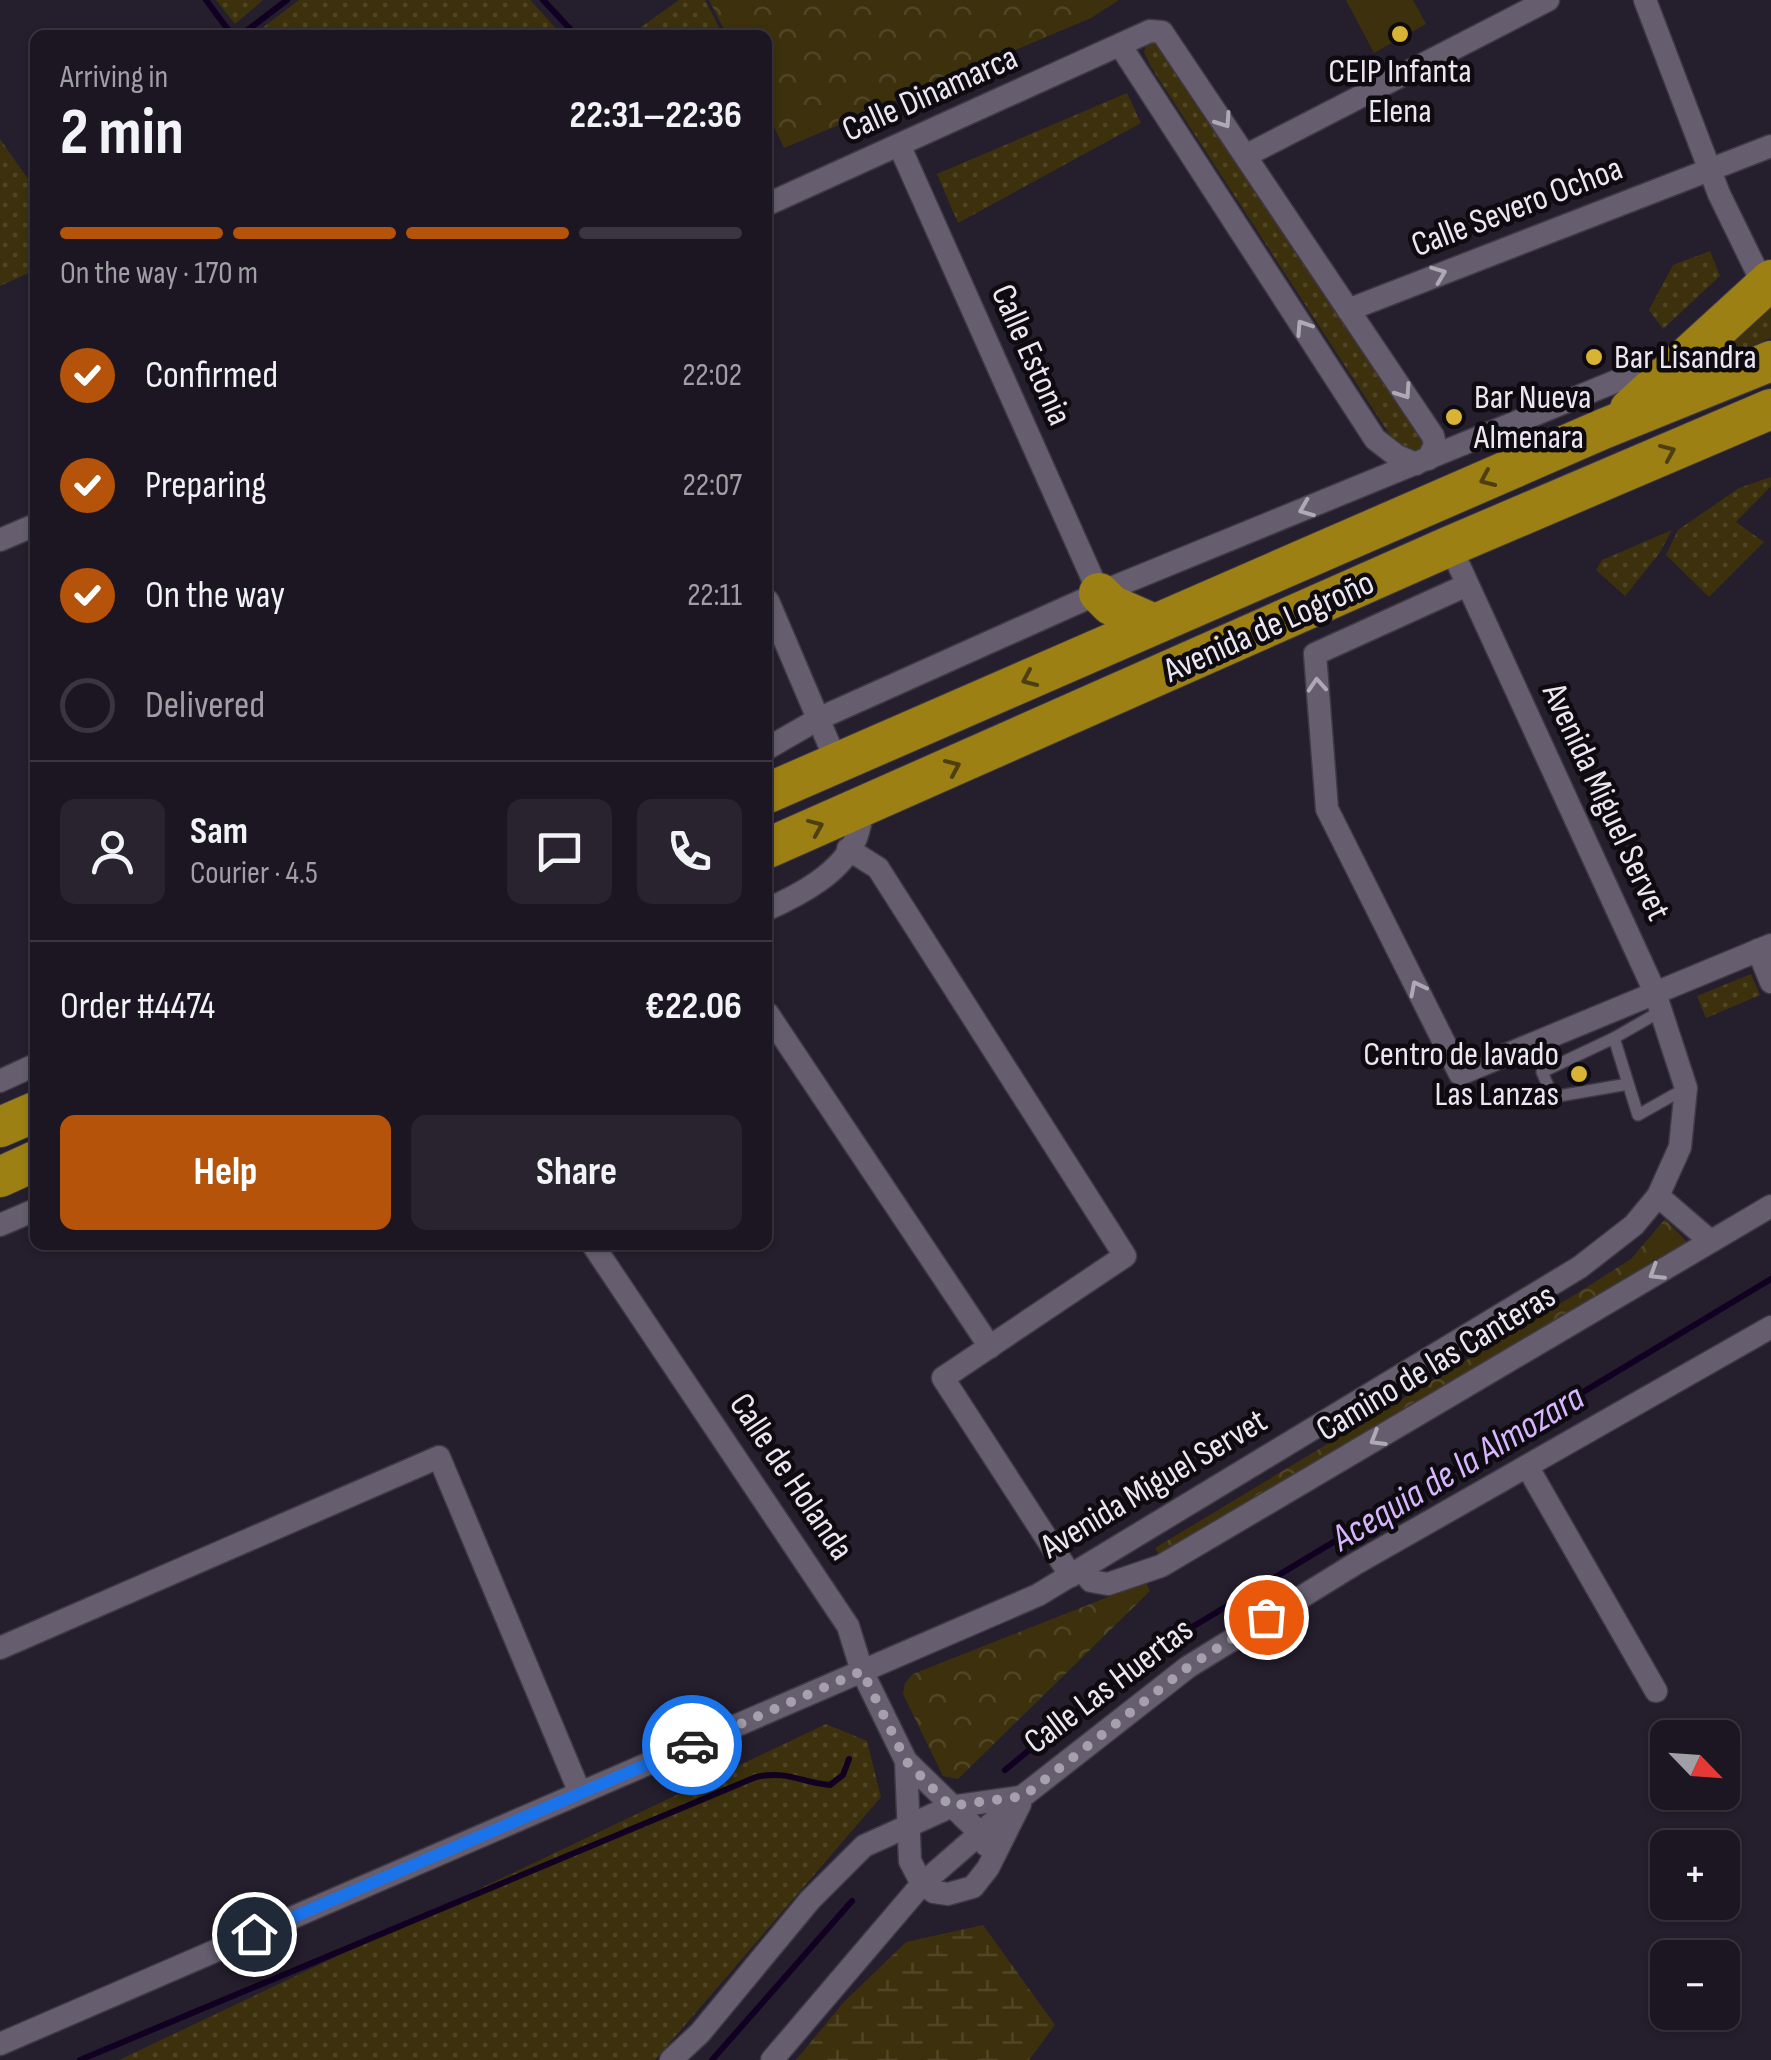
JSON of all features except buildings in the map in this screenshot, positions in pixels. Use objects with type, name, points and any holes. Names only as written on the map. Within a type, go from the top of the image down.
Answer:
[{"type":"highway","points":[[1602,429],[1767,283]]},
{"type":"highway","name":"Avenida de Logroño","points":[[772,791],[1602,429],[1771,361]]},
{"type":"highway","name":"Avenida de Logroño","points":[[772,846],[1771,408]]},
{"type":"highway","points":[[1099,593],[1111,605],[1154,624]]},
{"type":"highway","points":[[1085,654],[1099,593]]},
{"type":"highway","points":[[0,1127],[30,1114]]},
{"type":"highway","points":[[0,1177],[30,1164]]},
{"type":"street","points":[[1247,155],[1548,0]]},
{"type":"street","points":[[1645,0],[1734,231],[1767,283]]},
{"type":"street","points":[[1150,32],[1162,32],[1433,436],[1435,445],[1412,465],[1375,439],[1120,45],[1150,32]]},
{"type":"street","name":"Calle Dinamarca","points":[[772,202],[1120,45]]},
{"type":"street","name":"Calle Severo Ochoa","points":[[1348,310],[1771,146]]},
{"type":"street","name":"Calle Estonia","points":[[900,147],[1099,593]]},
{"type":"street","points":[[772,746],[820,718],[1099,593],[1640,371],[1670,371]]},
{"type":"street","points":[[1375,439],[1412,465]]},
{"type":"street","points":[[0,540],[30,532]]},
{"type":"street","name":"Avenida Miguel Servet","points":[[0,2044],[1038,1595],[1580,1267],[1634,1225],[1658,1196],[1680,1148],[1686,1088],[1658,1000],[1450,546]]},
{"type":"street","points":[[1467,584],[1315,654],[1327,809],[1460,1074],[1658,1000],[1764,947],[1771,982]]},
{"type":"street","points":[[772,609],[837,762]]},
{"type":"street","points":[[772,906],[802,893],[836,864],[855,842],[864,806]]},
{"type":"street","points":[[848,849],[878,868],[1125,1256],[943,1378],[1076,1573]]},
{"type":"street","points":[[772,1020],[990,1347]]},
{"type":"street","points":[[0,1081],[30,1067]]},
{"type":"street","points":[[1658,1196],[1709,1240]]},
{"type":"street","name":"Camino de las Canteras","points":[[1076,1573],[1091,1582],[1108,1584],[1161,1566],[1771,1206]]},
{"type":"street","points":[[0,1225],[30,1212]]},
{"type":"street","name":"Calle de Holanda","points":[[596,1250],[848,1626],[862,1671],[906,1761],[979,1832]]},
{"type":"street","name":"Calle Las Huertas","points":[[772,2060],[922,1884],[979,1832],[1188,1667],[1236,1635],[1771,1326]]},
{"type":"street","points":[[0,1648],[439,1456],[580,1793]]},
{"type":"street","points":[[1528,1466],[1656,1691]]},
{"type":"street","name":"Calle de Holanda","points":[[906,1761],[909,1844]]},
{"type":"street","points":[[1024,1796],[988,1868],[972,1887],[902,1908],[909,1844],[950,1806],[1024,1796]]},
{"type":"street","points":[[979,1832],[986,1846],[988,1868]]},
{"type":"street","points":[[671,2060],[700,2033],[847,1860],[880,1838],[909,1844]]},
{"type":"street","points":[[909,1844],[922,1884],[934,1892],[948,1894]]},
{"type":"lane","points":[[1628,1084],[1553,1096],[1542,1072],[1614,1038],[1658,1000]]},
{"type":"lane","points":[[1614,1038],[1638,1115],[1686,1088]]},
{"type":"green space","points":[[216,0],[263,0],[235,24]]},
{"type":"green space","points":[[299,0],[530,0],[557,30],[260,30]]},
{"type":"green space","points":[[679,0],[705,0],[720,30],[637,30]]},
{"type":"green space","points":[[709,0],[1119,0],[1091,18],[784,148],[772,122],[772,30],[724,30]]},
{"type":"green space","points":[[1346,0],[1413,0],[1426,24],[1374,53]]},
{"type":"green space","points":[[1156,41],[1422,437],[1423,446],[1417,454],[1397,446],[1151,67],[1144,52],[1147,43]]},
{"type":"green space","points":[[1127,93],[1141,123],[958,223],[937,174]]},
{"type":"green space","points":[[0,139],[30,182],[30,272],[0,286]]},
{"type":"green space","points":[[1710,251],[1720,276],[1663,329],[1649,310],[1673,265]]},
{"type":"green space","points":[[1771,299],[1771,338],[1689,371]]},
{"type":"green space","points":[[1771,477],[1771,486],[1736,522],[1764,542],[1709,597],[1666,555],[1678,530],[1739,488]]},
{"type":"green space","points":[[1672,530],[1659,554],[1625,596],[1596,570],[1602,560]]},
{"type":"green space","points":[[1751,974],[1760,995],[1706,1018],[1697,996]]},
{"type":"green space","points":[[1665,1219],[1691,1246],[1164,1561],[1155,1548],[1631,1259]]},
{"type":"green space","points":[[1146,1582],[1150,1591],[958,1779],[943,1776],[903,1694],[905,1683],[913,1674]]},
{"type":"green space","points":[[826,1724],[867,1741],[881,1797],[655,2060],[119,2060]]},
{"type":"green space","points":[[983,1925],[1055,2025],[1029,2060],[796,2060],[843,2003],[906,1942]]},
{"type":"waterway","points":[[206,0],[228,30]]},
{"type":"waterway","points":[[248,30],[287,0]]},
{"type":"waterway","points":[[543,0],[571,30]]},
{"type":"waterway","name":"Acequia de la Almozara","points":[[1005,1770],[1144,1656],[1771,1279]]},
{"type":"waterway","points":[[80,2060],[756,1777],[786,1776],[830,1785],[843,1775],[849,1759]]},
{"type":"waterway","name":"Acequia de la Almozara","points":[[712,2060],[852,1901]]},
{"type":"way so far","points":[[692,1745],[862,1671],[906,1761],[950,1806],[1024,1796],[1188,1667],[1266,1617]]},
{"type":"place","name":"CEIP Infanta Elena","points":[[1400,34]]},
{"type":"place","name":"Bar Lisandra","points":[[1594,357]]},
{"type":"place","name":"Bar Nueva Almenara","points":[[1454,417]]},
{"type":"place","name":"Centro de lavado Las Lanzas","points":[[1579,1074]]},
{"type":"route","points":[[254,1934],[692,1745]]}]
